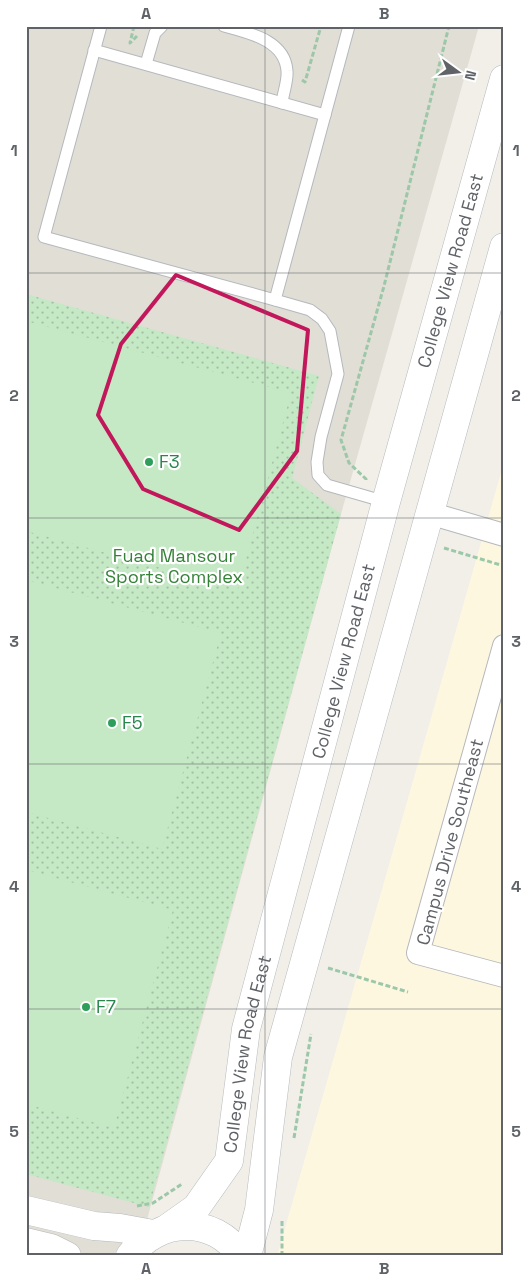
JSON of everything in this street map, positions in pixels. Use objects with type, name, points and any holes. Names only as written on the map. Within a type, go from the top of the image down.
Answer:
[{"type":"main road","name":"College View Road East","points":[[130,1256],[137,1246],[196,1208],[229,1161],[246,1029],[374,499],[504,79]]},
{"type":"main road","name":"College View Road East","points":[[247,1256],[259,1210],[278,1057],[504,247]]},
{"type":"main road","points":[[26,1210],[94,1226],[161,1231],[184,1225],[199,1227],[213,1231],[226,1239],[241,1256]]},
{"type":"main road","points":[[26,1242],[51,1248],[67,1256]]},
{"type":"street","points":[[429,513],[504,535]]},
{"type":"street","name":"Campus Drive Southeast","points":[[504,646],[418,952],[504,976]]},
{"type":"lane","points":[[100,26],[44,237],[310,310],[322,319],[330,331],[338,374],[321,437],[317,462],[318,475],[327,484],[374,499]]},
{"type":"lane","points":[[146,64],[155,33],[162,26]]},
{"type":"lane","points":[[224,26],[253,34],[269,42],[282,54],[287,71],[282,102]]},
{"type":"lane","points":[[275,300],[349,26]]},
{"type":"lane","points":[[94,50],[325,115]]},
{"type":"path","points":[[134,26],[130,43],[141,32]]},
{"type":"path","points":[[374,499],[366,479],[349,463],[341,440],[384,286],[449,26]]},
{"type":"path","points":[[442,548],[504,566]]},
{"type":"path","points":[[328,968],[408,992]]},
{"type":"path","points":[[282,1219],[282,1256]]},
{"type":"highlighted area","points":[[176,275],[308,330],[297,451],[239,530],[143,489],[98,415],[121,344]]},
{"type":"shaded area","points":[[26,26],[479,26],[341,514],[137,1256],[26,1256]]},
{"type":"shaded area","points":[[504,462],[504,1256],[277,1256],[431,718]]},
{"type":"green space","name":"Fuad Mansour Sports Complex","points":[[26,294],[319,376],[292,478],[341,514],[149,1207],[26,1174]]},
{"type":"green space","name":"F3","points":[[26,321],[291,393],[238,589],[26,531]]},
{"type":"green space","name":"F5","points":[[26,580],[221,633],[162,849],[26,812]]},
{"type":"green space","name":"F7","points":[[26,870],[173,910],[114,1128],[26,1104]]},
{"type":"place","name":"F3","points":[[149,462]]},
{"type":"place","name":"F5","points":[[112,723]]},
{"type":"place","name":"F7","points":[[86,1007]]}]
